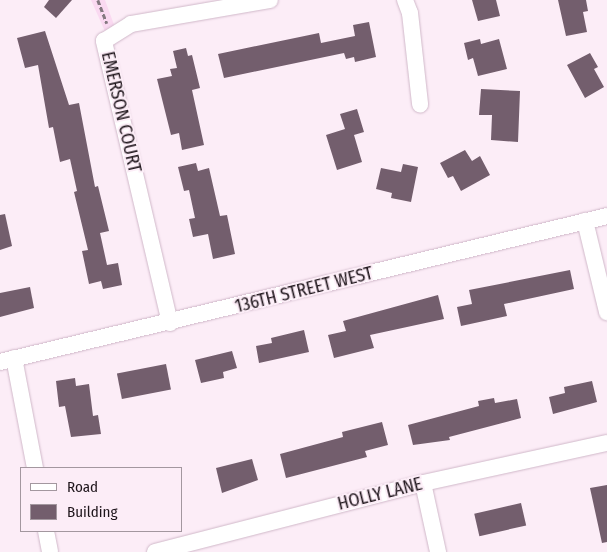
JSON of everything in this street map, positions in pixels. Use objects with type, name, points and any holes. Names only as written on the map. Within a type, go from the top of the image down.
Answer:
[{"type":"street","name":"EMERSON COURT","points":[[170,323],[104,41],[131,24],[270,0]]},
{"type":"street","points":[[405,0],[410,13],[420,104]]},
{"type":"street","name":"136TH STREET WEST","points":[[7,360],[170,323],[607,216]]},
{"type":"street","points":[[585,222],[607,312]]},
{"type":"street","points":[[7,360],[35,467]]},
{"type":"street","name":"HOLLY LANE","points":[[155,552],[423,483],[607,443]]},
{"type":"street","points":[[423,483],[438,552]]},
{"type":"street","points":[[46,532],[50,552]]},
{"type":"path","points":[[98,0],[113,36]]},
{"type":"shaded area","points":[[91,0],[105,0],[117,33],[108,38]]},
{"type":"building","points":[[49,0],[72,0],[56,18],[44,7]]},
{"type":"building","points":[[472,0],[496,0],[500,16],[478,21]]},
{"type":"building","points":[[558,0],[586,0],[588,11],[583,12],[587,32],[566,36]]},
{"type":"building","points":[[369,22],[376,57],[355,62],[354,57],[346,59],[344,53],[224,78],[218,54],[319,33],[321,43],[355,36],[353,25]]},
{"type":"building","points":[[45,31],[69,105],[79,103],[95,187],[98,186],[109,231],[100,233],[107,265],[118,263],[122,285],[103,289],[101,281],[89,284],[82,251],[88,250],[74,192],[77,191],[70,159],[60,162],[53,127],[49,128],[38,65],[25,68],[17,38]]},
{"type":"building","points":[[480,39],[481,44],[499,39],[507,69],[478,76],[473,58],[468,60],[464,43]]},
{"type":"building","points":[[186,48],[188,56],[192,55],[200,88],[192,90],[204,145],[182,150],[179,133],[171,135],[157,79],[172,76],[170,69],[177,68],[173,51]]},
{"type":"building","points":[[590,53],[598,67],[594,69],[604,87],[585,98],[567,65]]},
{"type":"building","points":[[481,89],[520,91],[518,142],[491,140],[492,115],[479,115]]},
{"type":"building","points":[[357,109],[364,132],[354,135],[362,162],[337,170],[326,135],[345,129],[340,114]]},
{"type":"building","points":[[465,150],[472,161],[480,156],[490,175],[461,191],[453,176],[448,178],[440,163]]},
{"type":"building","points":[[196,163],[198,171],[209,168],[220,216],[227,215],[235,254],[213,259],[208,234],[193,237],[189,219],[195,218],[189,190],[184,191],[178,167]]},
{"type":"building","points":[[403,164],[418,167],[411,202],[391,198],[392,193],[376,189],[381,168],[401,172]]},
{"type":"building","points":[[5,214],[12,246],[0,250],[0,215]]},
{"type":"building","points":[[570,270],[574,289],[504,304],[507,316],[461,326],[457,307],[472,304],[469,290]]},
{"type":"building","points":[[30,287],[34,308],[0,317],[0,293]]},
{"type":"building","points":[[438,295],[444,319],[370,335],[374,348],[334,358],[328,335],[346,331],[343,321]]},
{"type":"building","points":[[304,330],[309,352],[259,363],[256,346],[272,343],[271,338]]},
{"type":"building","points":[[232,351],[237,368],[223,372],[224,378],[201,383],[195,360]]},
{"type":"building","points":[[166,364],[171,390],[122,399],[117,374]]},
{"type":"building","points":[[75,378],[76,386],[89,384],[93,416],[98,415],[101,434],[71,437],[65,406],[59,407],[56,381]]},
{"type":"building","points":[[592,381],[597,402],[553,414],[549,397],[565,393],[564,387]]},
{"type":"building","points":[[494,398],[495,403],[517,399],[521,418],[449,437],[450,440],[413,445],[408,425],[479,406],[478,401]]},
{"type":"building","points":[[382,422],[388,445],[365,451],[367,457],[286,478],[280,454],[343,437],[342,432]]},
{"type":"building","points":[[252,459],[258,480],[222,493],[216,468]]},
{"type":"building","points":[[607,485],[607,542],[602,543],[590,488]]},
{"type":"building","points":[[521,503],[526,525],[479,536],[474,514]]}]
